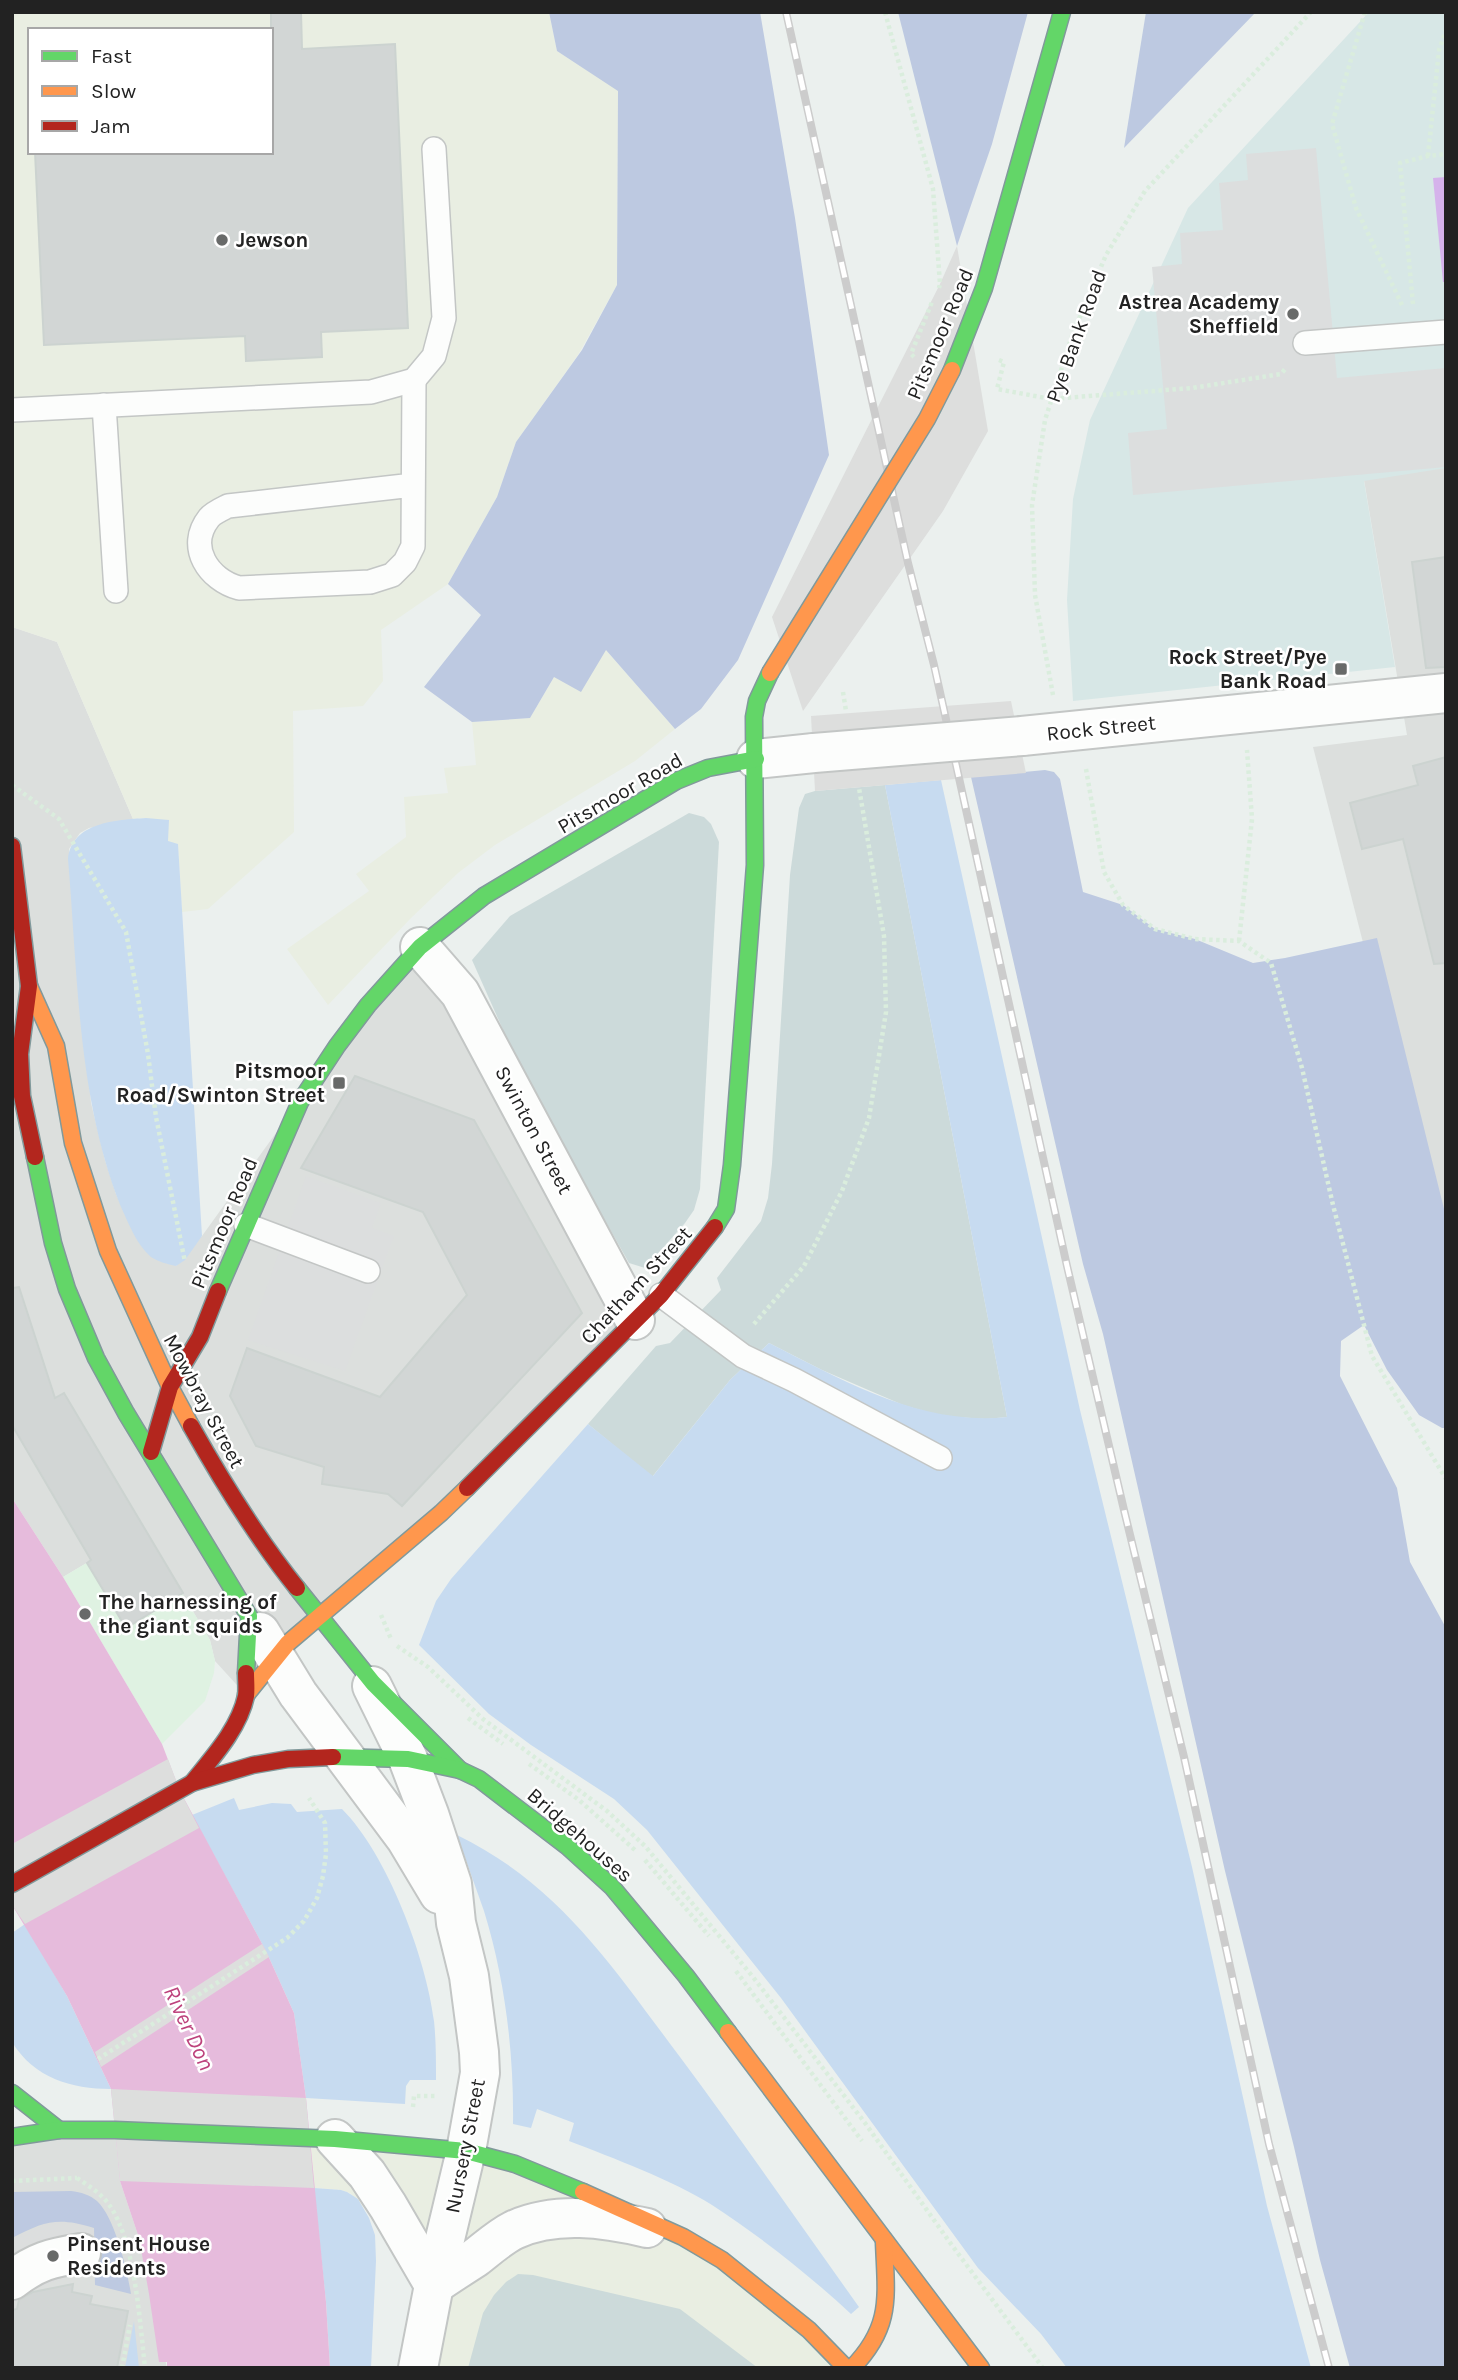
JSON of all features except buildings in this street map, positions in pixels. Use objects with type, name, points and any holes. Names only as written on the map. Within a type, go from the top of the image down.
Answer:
[{"type":"main road","name":"Pitsmoor Road","points":[[151,1452],[170,1387],[194,1351],[223,1274],[300,1102],[368,1005],[420,947],[484,896],[676,781],[708,768],[756,759],[754,716],[757,701],[770,673],[927,419],[965,340],[998,244],[1062,12]]},
{"type":"main road","name":"Chatham Street","points":[[246,1695],[274,1658],[319,1616],[441,1513],[648,1307],[706,1242],[718,1224],[726,1209],[729,1190],[755,865],[756,759]]},
{"type":"main road","name":"Mowbray Street","points":[[12,846],[29,986],[20,1054],[22,1096],[53,1243],[67,1289],[96,1358],[125,1413],[249,1616]]},
{"type":"main road","name":"Mowbray Street","points":[[29,986],[56,1046],[73,1143],[108,1251],[170,1387],[228,1492],[271,1555],[365,1671],[460,1770]]},
{"type":"main road","points":[[12,1884],[186,1787],[224,1742],[236,1722],[246,1695],[249,1616]]},
{"type":"main road","name":"Bridgehouses","points":[[186,1787],[253,1765],[288,1759],[342,1756],[408,1759],[460,1770],[479,1779],[558,1839],[612,1887],[686,1976],[981,2368]]},
{"type":"main road","points":[[12,2092],[28,2107],[66,2130]]},
{"type":"main road","points":[[12,2137],[66,2130],[322,2138],[466,2151],[548,2175],[683,2237],[722,2260],[769,2296],[809,2330],[846,2368]]},
{"type":"main road","points":[[852,2368],[877,2342],[886,2314],[884,2242]]},
{"type":"street","name":"Rock Street","points":[[756,759],[1070,732],[1446,694]]},
{"type":"street","name":"Swinton Street","points":[[420,947],[460,993],[648,1307]]},
{"type":"street","points":[[249,1616],[274,1658],[342,1756],[406,1839],[456,1923]]},
{"type":"street","points":[[365,1671],[408,1759],[429,1814],[452,1884],[456,1923]]},
{"type":"street","name":"Nursery Street","points":[[418,2368],[434,2285],[466,2151],[480,2073],[469,1976],[456,1923]]},
{"type":"street","points":[[322,2138],[374,2185],[434,2285],[496,2241],[515,2230],[539,2222],[578,2217],[617,2221],[683,2237]]},
{"type":"street","points":[[12,2280],[47,2259],[81,2253]]},
{"type":"lane","points":[[12,410],[371,392],[414,380],[434,356],[444,318],[434,149]]},
{"type":"lane","points":[[1305,343],[1446,332]]},
{"type":"lane","points":[[413,485],[228,506],[210,516],[201,533],[202,554],[211,573],[225,584],[239,588],[370,582],[392,575],[405,562],[413,546],[414,380]]},
{"type":"lane","points":[[104,405],[116,591]]},
{"type":"lane","points":[[246,1224],[368,1271]]},
{"type":"lane","points":[[648,1307],[794,1380],[940,1458]]},
{"type":"path","points":[[885,12],[933,189],[940,284],[911,354],[916,359]]},
{"type":"path","name":"Pye Bank Road","points":[[1239,941],[1195,939],[1155,929],[1124,905],[1104,872],[1035,595],[1032,505],[1045,420],[1051,400],[1073,333],[1101,267],[1124,223],[1145,191],[1311,12]]},
{"type":"path","points":[[1365,12],[1332,124],[1356,208],[1416,335]]},
{"type":"path","points":[[1428,156],[1439,50],[1446,30]]},
{"type":"path","points":[[1416,335],[1400,163],[1446,155]]},
{"type":"path","points":[[965,340],[1004,362],[997,389],[1051,400],[1192,388],[1282,374],[1305,343]]},
{"type":"path","points":[[843,692],[847,719]]},
{"type":"path","points":[[1244,714],[1252,819],[1239,941],[1271,963],[1302,1068],[1371,1356],[1446,1479]]},
{"type":"path","points":[[12,785],[59,819],[126,932],[185,1272]]},
{"type":"path","points":[[733,1349],[804,1266],[842,1191],[869,1118],[886,999],[884,936],[859,787]]},
{"type":"path","points":[[98,2059],[287,1938],[304,1921],[317,1898],[326,1853],[325,1823],[307,1794],[318,1794]]},
{"type":"path","points":[[410,2146],[414,2096],[442,2096]]},
{"type":"path","points":[[12,2181],[77,2178],[94,2189],[110,2205],[119,2225],[134,2276],[145,2368]]},
{"type":"path","points":[[122,2368],[130,2325]]},
{"type":"shaded area","points":[[12,12],[549,12],[557,51],[618,90],[617,285],[578,355],[516,442],[497,497],[448,584],[381,630],[383,681],[363,706],[293,711],[294,832],[208,909],[182,912],[178,844],[168,842],[146,818],[133,819],[57,642],[12,627]]},
{"type":"shaded area","points":[[549,12],[760,12],[795,218],[829,455],[738,660],[701,709],[675,729],[606,650],[581,692],[554,677],[530,718],[472,722],[424,687],[481,615],[448,584],[497,497],[516,442],[582,350],[617,285],[618,91],[557,51]]},
{"type":"shaded area","points":[[898,12],[1028,12],[992,144],[957,246]]},
{"type":"shaded area","points":[[1146,12],[1256,12],[1124,148]]},
{"type":"shaded area","name":"Astrea Academy Sheffield","points":[[1369,12],[1446,12],[1446,468],[1364,481],[1395,667],[1073,701],[1067,600],[1073,499],[1090,420],[1188,208]]},
{"type":"shaded area","points":[[1316,148],[1337,378],[1446,368],[1446,467],[1133,495],[1128,433],[1167,429],[1152,267],[1182,264],[1180,233],[1223,230],[1219,183],[1248,180],[1246,154]]},
{"type":"shaded area","points":[[1446,177],[1446,282],[1443,282],[1433,178]]},
{"type":"shaded area","points":[[1446,467],[1446,1267],[1313,747],[1407,735],[1364,480]]},
{"type":"shaded area","points":[[12,627],[57,642],[133,819],[89,828],[80,833],[69,849],[91,1103],[116,1194],[137,1239],[176,1266],[202,1236],[355,1023],[420,947],[635,1320],[246,1695],[215,1661],[210,1640],[144,1529],[63,1577],[12,1498]]},
{"type":"shaded area","points":[[606,650],[675,729],[635,761],[495,845],[458,873],[328,1005],[287,949],[369,891],[356,874],[406,837],[404,797],[448,793],[444,768],[476,765],[472,722],[530,718],[554,677]]},
{"type":"shaded area","points":[[1045,770],[1054,772],[1060,779],[1083,892],[1123,905],[1155,929],[1195,939],[1253,963],[1377,938],[1446,1217],[1446,1428],[1419,1415],[1387,1370],[1364,1325],[1341,1341],[1340,1376],[1397,1488],[1410,1562],[1446,1628],[1446,2368],[1350,2368],[1320,2260],[1225,1871],[1103,1334],[1083,1264],[971,777]]},
{"type":"shaded area","points":[[941,780],[1080,1410],[1192,1867],[1267,2206],[1311,2368],[1067,2368],[1041,2334],[978,2268],[781,1998],[647,1830],[614,1799],[489,1714],[419,1645],[436,1601],[451,1579],[588,1424],[653,1476],[730,1380],[769,1343],[884,1398],[914,1408],[975,1418],[1007,1417],[885,785]]},
{"type":"shaded area","points":[[885,785],[1007,1417],[986,1419],[941,1416],[903,1405],[822,1370],[769,1343],[730,1380],[652,1477],[588,1424],[656,1346],[670,1343],[721,1290],[717,1278],[761,1221],[768,1198],[772,1164],[790,875],[799,808],[805,794],[815,791]]},
{"type":"shaded area","points":[[689,813],[704,817],[711,824],[719,842],[700,1189],[694,1210],[685,1223],[645,1268],[629,1263],[524,1077],[472,960],[510,916]]},
{"type":"shaded area","points":[[146,818],[169,820],[168,841],[178,844],[202,1236],[185,1260],[176,1266],[154,1259],[141,1246],[121,1207],[106,1165],[96,1123],[82,1035],[68,859],[71,847],[87,830],[109,822]]},
{"type":"shaded area","points":[[306,1176],[381,1203],[372,1228],[394,1236],[345,1371],[248,1340]]},
{"type":"shaded area","points":[[144,1529],[210,1640],[215,1661],[205,1701],[162,1744],[63,1577]]},
{"type":"shaded area","points":[[234,1798],[239,1810],[272,1803],[291,1804],[297,1812],[342,1809],[359,1828],[374,1852],[389,1879],[413,1938],[423,1967],[434,2021],[436,2080],[410,2080],[406,2086],[405,2104],[306,2098],[294,2013],[266,1951],[192,1815]]},
{"type":"shaded area","points":[[457,1835],[526,1878],[582,1931],[607,1961],[703,2088],[859,2307],[851,2314],[784,2256],[712,2205],[661,2178],[569,2141],[574,2123],[537,2109],[531,2128],[513,2124],[510,2043],[498,1963],[484,1911]]},
{"type":"shaded area","points":[[25,1924],[67,1996],[111,2089],[68,2084],[42,2073],[31,2065],[12,2042],[12,1933]]},
{"type":"shaded area","points":[[115,2130],[120,2181],[139,2238],[167,2368],[12,2368],[12,2137]]},
{"type":"shaded area","points":[[309,2138],[466,2151],[683,2237],[846,2368],[418,2368],[434,2285],[388,2206],[364,2208],[350,2193],[314,2188]]},
{"type":"shaded area","points":[[314,2188],[341,2190],[358,2199],[375,2235],[371,2368],[330,2368]]},
{"type":"shaded area","points":[[71,2191],[97,2201],[109,2219],[127,2271],[131,2294],[95,2285],[94,2228],[52,2222],[12,2238],[12,2192]]},
{"type":"shaded area","name":"Pinsent House Residents","points":[[53,2221],[71,2221],[94,2228],[95,2274],[70,2276],[29,2291],[21,2290],[19,2301],[12,2303],[12,2238]]},
{"type":"shaded area","points":[[518,2274],[533,2275],[680,2309],[758,2368],[468,2368],[483,2313],[494,2295]]},
{"type":"shaded area","points":[[134,2321],[139,2368],[125,2368]]},
{"type":"water","name":"River Don","points":[[12,1498],[63,1577],[162,1744],[180,1791],[266,1951],[294,2013],[306,2098],[330,2368],[167,2368],[167,2362],[159,2362],[139,2238],[120,2181],[111,2089],[67,1996],[12,1905]]},
{"type":"pier","points":[[957,246],[988,431],[943,511],[803,711],[772,617]]},
{"type":"pier","points":[[1011,701],[1026,773],[815,791],[811,716]]},
{"type":"pier","points":[[168,1759],[180,1791],[199,1828],[25,1924],[12,1905],[12,1844]]},
{"type":"pier","points":[[262,1944],[269,1957],[101,2067],[95,2052]]},
{"type":"pier","points":[[111,2089],[306,2098],[314,2188],[120,2181]]},
{"type":"railway","points":[[786,12],[1067,1266],[1184,1757],[1269,2144],[1329,2368]]},
{"type":"traffic: fast","points":[[952,370],[984,288],[1062,12]]},
{"type":"traffic: fast","points":[[715,1227],[726,1209],[732,1165],[755,865],[754,717],[757,701],[770,673]]},
{"type":"traffic: fast","points":[[218,1291],[300,1102],[368,1005],[420,947],[484,896],[676,781],[708,768],[756,759]]},
{"type":"traffic: fast","points":[[35,1157],[53,1243],[67,1289],[96,1358],[126,1413],[249,1616],[246,1673]]},
{"type":"traffic: fast","points":[[297,1588],[373,1683],[460,1770]]},
{"type":"traffic: fast","points":[[333,1757],[408,1759],[460,1770],[479,1779],[568,1847],[612,1887],[686,1976],[728,2032]]},
{"type":"traffic: fast","points":[[12,2093],[59,2130]]},
{"type":"traffic: fast","points":[[12,2137],[59,2130],[115,2130],[335,2139],[466,2151],[515,2164],[583,2192]]},
{"type":"traffic: slow","points":[[770,673],[927,419],[952,370]]},
{"type":"traffic: slow","points":[[29,986],[56,1046],[73,1143],[108,1251],[170,1387],[191,1426]]},
{"type":"traffic: slow","points":[[246,1695],[288,1643],[467,1488]]},
{"type":"traffic: slow","points":[[728,2032],[981,2368]]},
{"type":"traffic: slow","points":[[583,2192],[683,2237],[722,2260],[809,2330],[846,2368]]},
{"type":"traffic: slow","points":[[852,2368],[875,2338],[881,2324],[886,2295],[884,2242]]},
{"type":"traffic: jam","points":[[12,846],[29,986],[20,1054],[22,1096],[35,1157]]},
{"type":"traffic: jam","points":[[467,1488],[661,1295],[715,1227]]},
{"type":"traffic: jam","points":[[151,1452],[170,1387],[200,1337],[218,1291]]},
{"type":"traffic: jam","points":[[191,1426],[241,1509],[297,1588]]},
{"type":"traffic: jam","points":[[192,1783],[224,1742],[237,1720],[246,1696],[246,1673]]},
{"type":"traffic: jam","points":[[12,1884],[192,1783],[253,1765],[288,1759],[333,1757]]},
{"type":"place","name":"Jewson","points":[[222,240]]},
{"type":"place","name":"Astrea Academy Sheffield","points":[[1293,314]]},
{"type":"place","name":"Rock Street/Pye Bank Road","points":[[1341,669]]},
{"type":"place","name":"Pitsmoor Road/Swinton Street","points":[[339,1083]]},
{"type":"place","name":"The harnessing of the giant squids","points":[[85,1614]]},
{"type":"place","name":"Pinsent House Residents","points":[[53,2256]]}]
